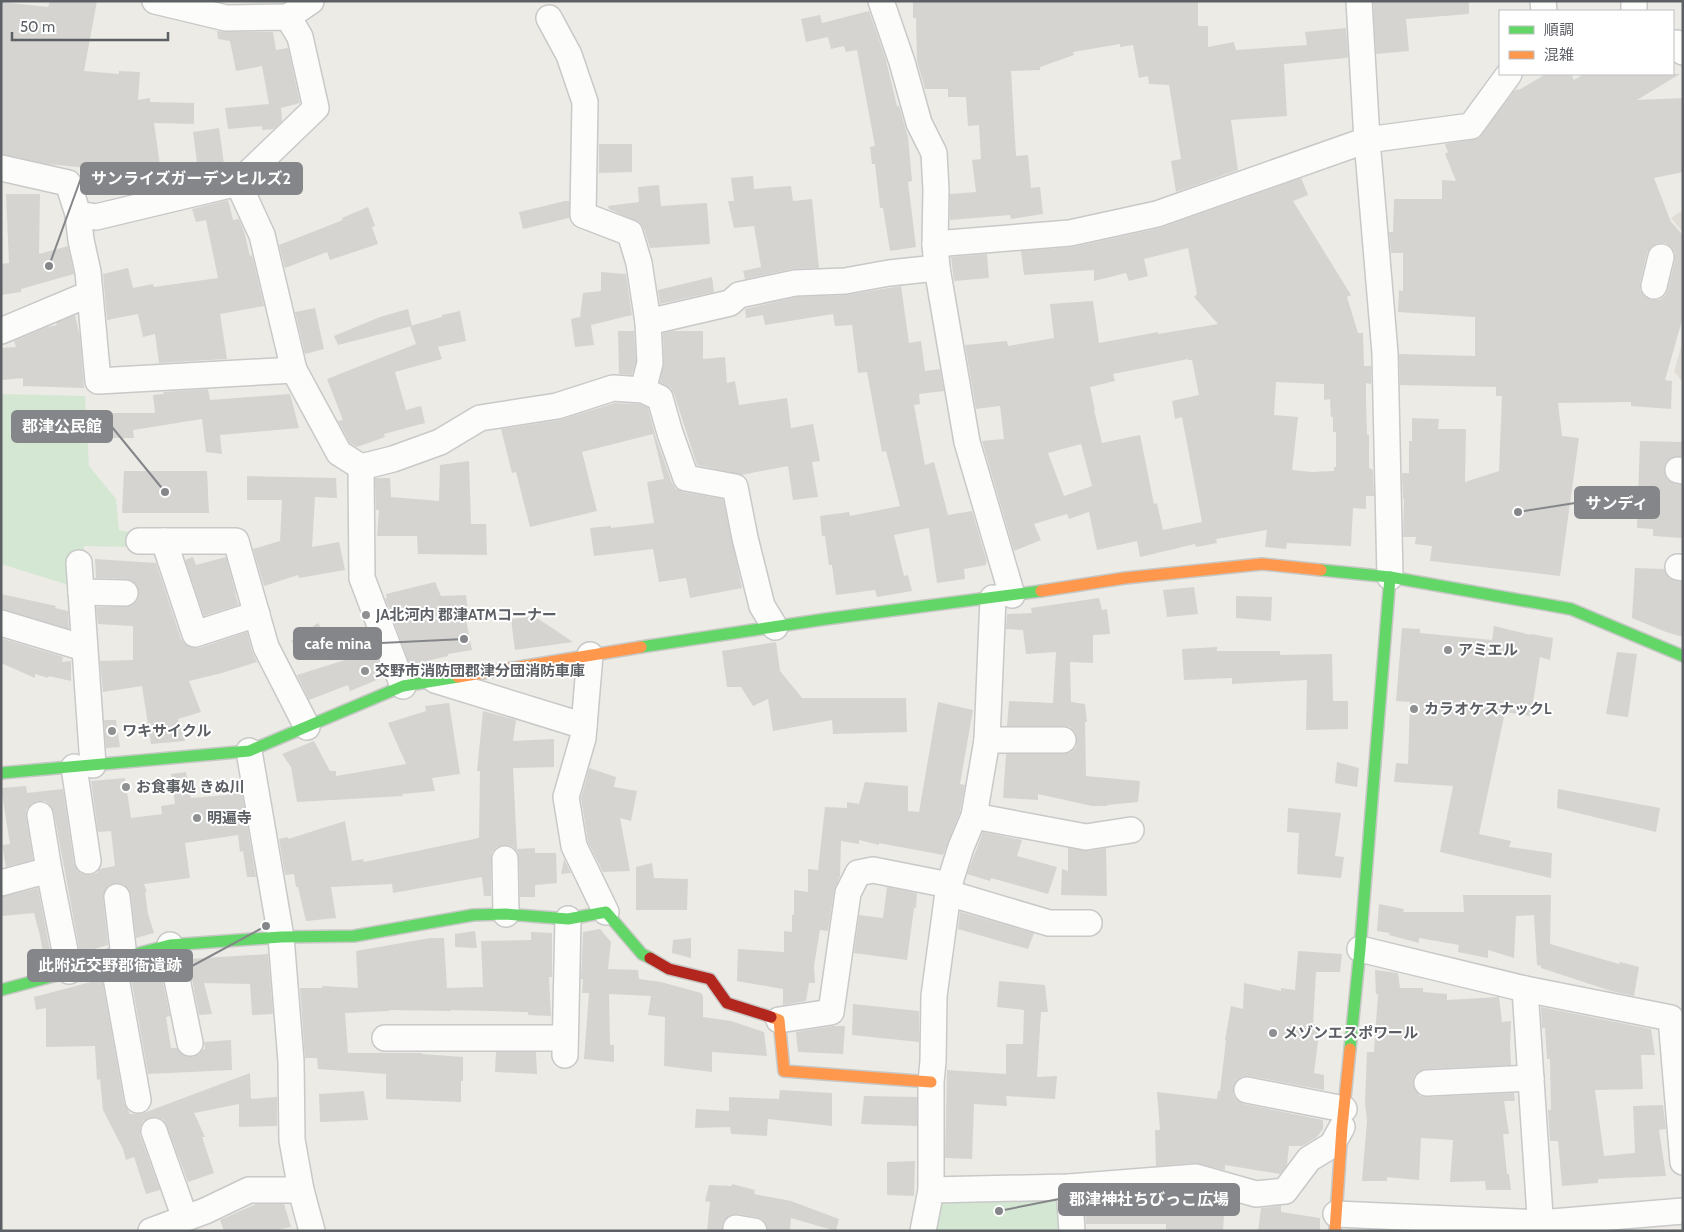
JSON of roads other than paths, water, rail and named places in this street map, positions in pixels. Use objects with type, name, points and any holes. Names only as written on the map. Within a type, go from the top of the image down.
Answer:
[{"type":"street","points":[[155,1],[226,18],[288,17],[311,1]]},
{"type":"street","points":[[881,1],[902,62],[919,123],[934,153],[936,256],[967,442],[1003,596],[987,740],[974,816],[961,847],[949,889],[934,996],[931,1082],[931,1190],[923,1231]]},
{"type":"street","points":[[1359,1],[1385,353],[1390,577],[1360,950],[1343,1118],[1335,1222],[1541,1227],[1683,1210]]},
{"type":"street","points":[[78,214],[96,217],[238,183],[316,108],[300,37],[288,17]]},
{"type":"street","points":[[549,18],[569,55],[585,102],[584,215],[630,233],[639,263],[648,322],[650,363],[643,390]]},
{"type":"street","points":[[1674,43],[1677,43],[1683,52]]},
{"type":"street","points":[[648,322],[730,303],[739,295],[795,283],[845,281],[889,273],[936,256],[1070,233],[1157,214],[1368,140],[1472,126],[1508,75]]},
{"type":"street","points":[[1,168],[68,183],[78,214],[88,272],[98,381],[294,370]]},
{"type":"street","points":[[238,183],[262,235],[294,370],[339,452],[361,467],[393,459],[440,442],[480,418],[558,406],[613,388],[643,390],[660,398],[686,478],[735,487],[762,606],[775,627]]},
{"type":"street","points":[[1654,286],[1661,257]]},
{"type":"street","points":[[1,331],[89,294]]},
{"type":"street","points":[[361,467],[362,578],[403,686]]},
{"type":"street","points":[[139,541],[236,542],[266,646],[307,727]]},
{"type":"street","points":[[164,541],[195,634],[257,614]]},
{"type":"street","points":[[79,563],[84,648],[84,766],[88,861]]},
{"type":"street","points":[[1,774],[249,751],[403,686],[436,680],[775,627],[1124,578],[1262,564],[1390,577],[1571,609],[1683,656]]},
{"type":"street","points":[[81,592],[125,593]]},
{"type":"street","points":[[1,623],[84,648]]},
{"type":"street","points":[[590,655],[583,738],[566,797],[574,846],[606,912],[642,954],[670,969],[710,979],[727,1003],[780,1020],[831,1012],[848,893],[858,873],[873,870],[949,889],[1049,933],[1089,922]]},
{"type":"street","points":[[436,680],[584,726]]},
{"type":"street","points":[[987,740],[1063,740]]},
{"type":"street","points":[[249,751],[295,1030],[291,1061],[292,1140],[301,1190],[312,1231]]},
{"type":"street","points":[[40,815],[69,971]]},
{"type":"street","points":[[974,816],[1065,824],[1086,837],[1131,830]]},
{"type":"street","points":[[505,859],[506,914]]},
{"type":"street","points":[[1,883],[49,870]]},
{"type":"street","points":[[117,897],[119,959],[138,1100]]},
{"type":"street","points":[[1,990],[170,945],[281,936],[354,936],[473,915],[506,914],[568,919],[606,912]]},
{"type":"street","points":[[384,1038],[443,1045],[565,1047],[568,919]]},
{"type":"street","points":[[170,945],[190,1043]]},
{"type":"street","points":[[1360,950],[1525,989],[1677,1018],[1683,1162]]},
{"type":"street","points":[[1525,989],[1541,1227]]},
{"type":"street","points":[[780,1020],[784,1071],[931,1082]]},
{"type":"street","points":[[1427,1083],[1531,1078]]},
{"type":"street","points":[[1247,1090],[1343,1118]]},
{"type":"street","points":[[931,1190],[1069,1187],[1196,1177],[1256,1194],[1286,1191],[1309,1159],[1332,1145],[1343,1118]]},
{"type":"street","points":[[154,1131],[201,1220]]},
{"type":"street","points":[[1069,1187],[1072,1231]]},
{"type":"street","points":[[151,1231],[201,1220],[249,1190],[301,1190]]},
{"type":"place","name":"サンライズガーデンヒルズ2","points":[[49,266]]},
{"type":"place","name":"郡津公民館","points":[[165,492]]},
{"type":"place","name":"サンディ","points":[[1518,512]]},
{"type":"place","name":"JA北河内 郡津ATMコーナー","points":[[366,615]]},
{"type":"place","name":"cafe mina","points":[[464,639]]},
{"type":"place","name":"アミエル","points":[[1448,650]]},
{"type":"place","name":"交野市消防団郡津分団消防車庫","points":[[365,671]]},
{"type":"place","name":"カラオケスナックL","points":[[1414,709]]},
{"type":"place","name":"ワキサイクル","points":[[112,731]]},
{"type":"place","name":"お食事処 きぬ川","points":[[126,787]]},
{"type":"place","name":"明遍寺","points":[[197,818]]},
{"type":"place","name":"此附近交野郡衙遺跡","points":[[266,926]]},
{"type":"place","name":"メゾンエスポワール","points":[[1273,1033]]},
{"type":"place","name":"郡津神社ちびっこ広場","points":[[999,1211]]}]
